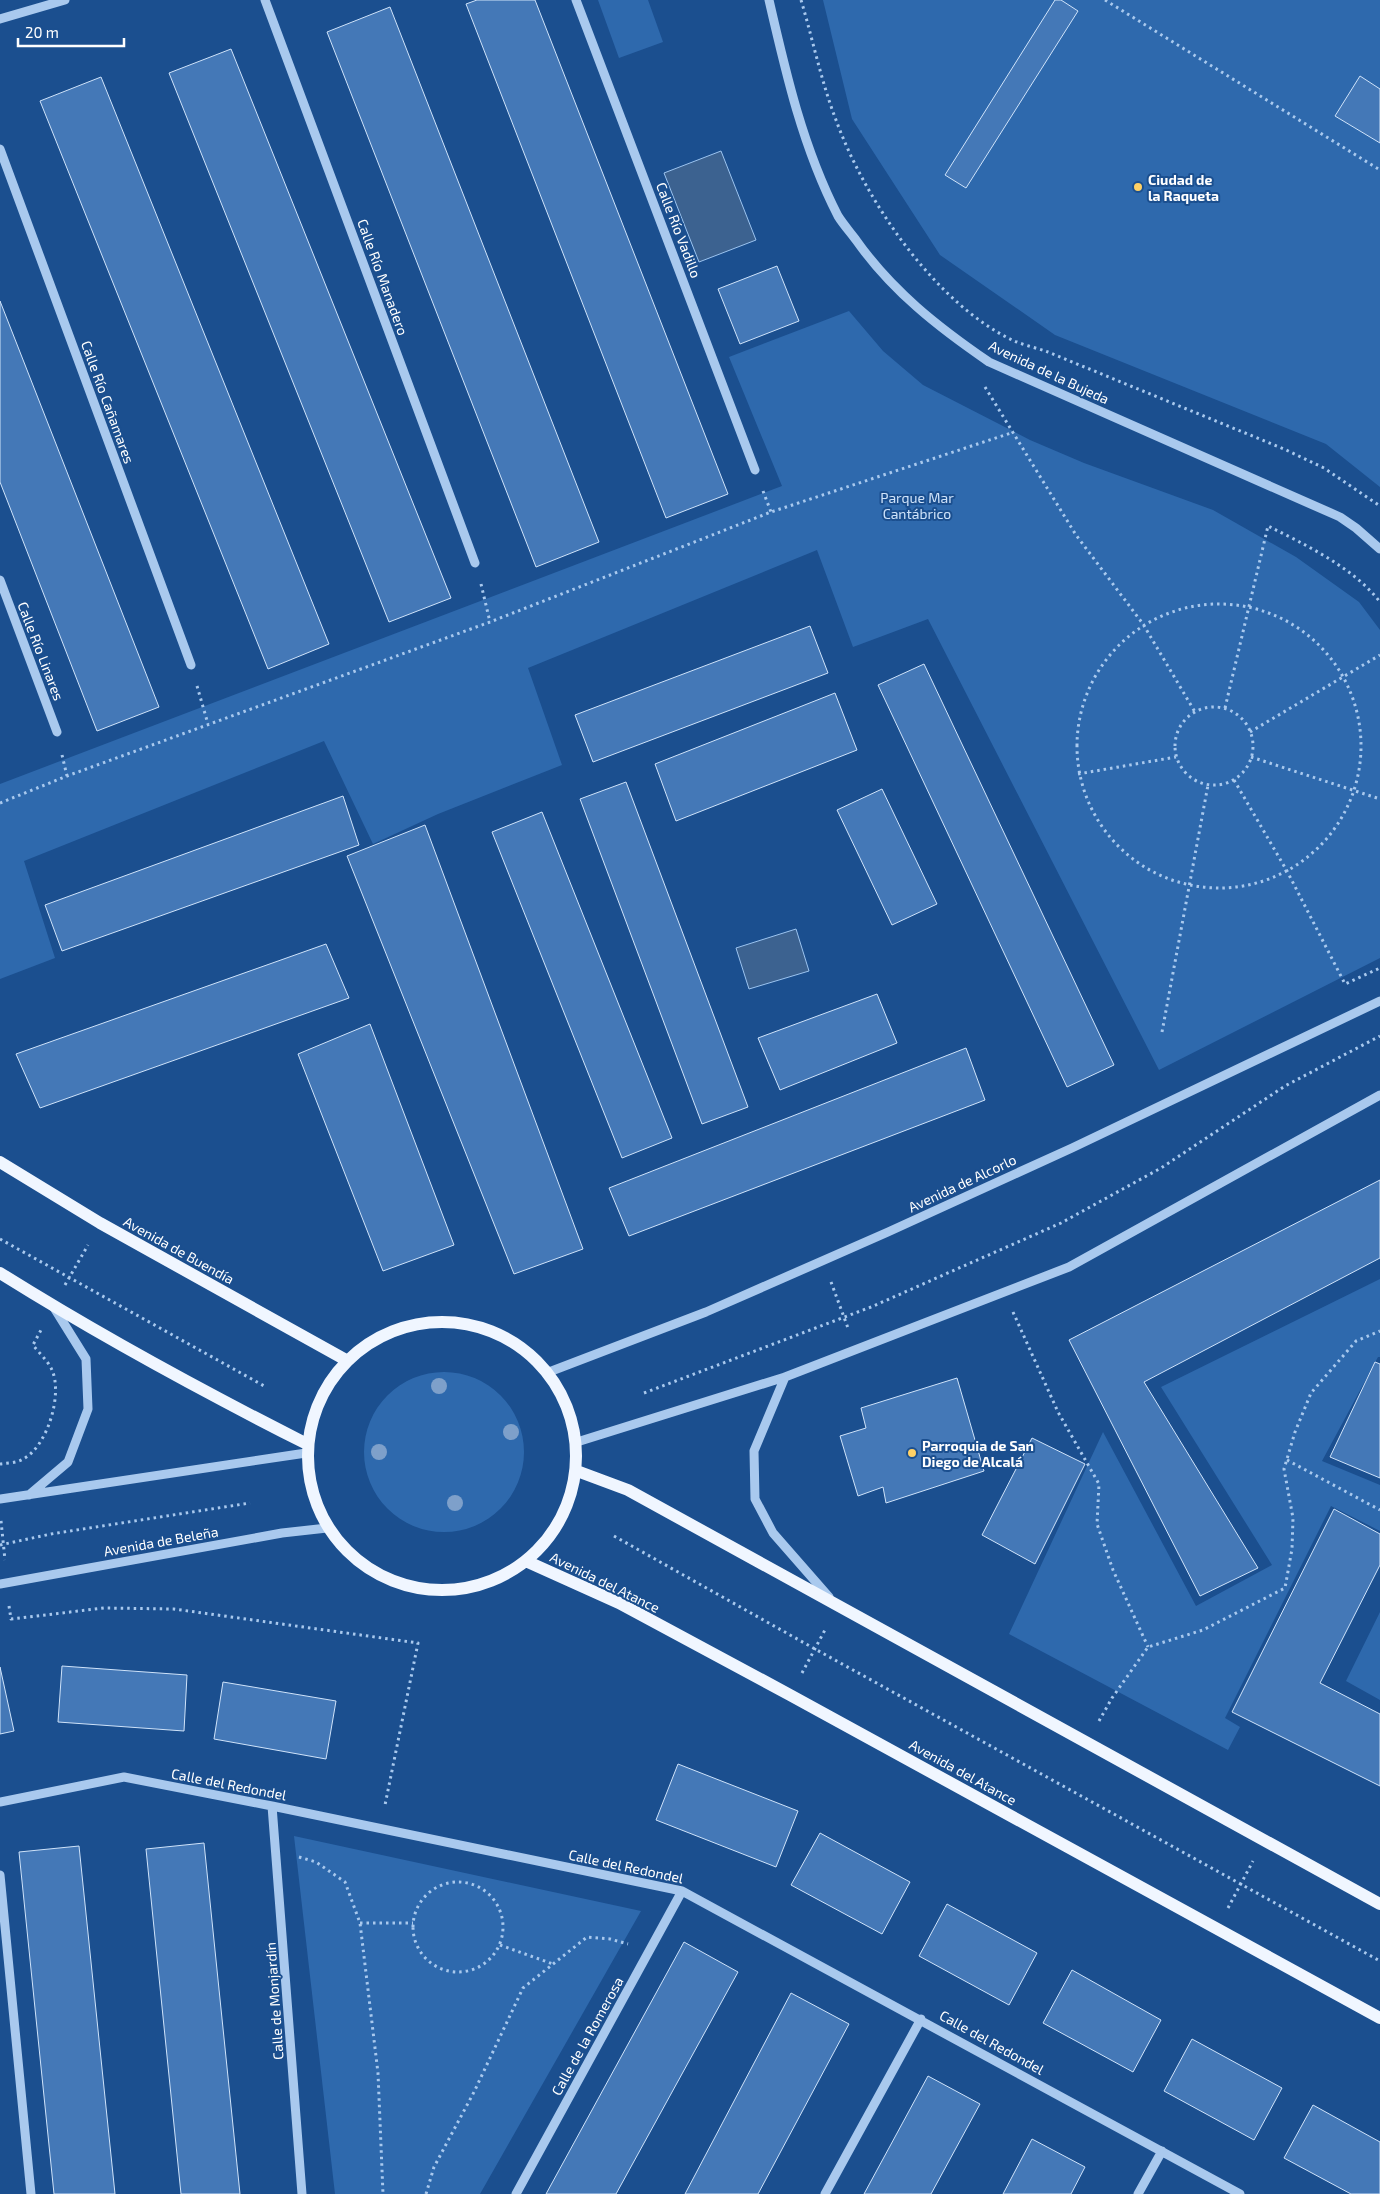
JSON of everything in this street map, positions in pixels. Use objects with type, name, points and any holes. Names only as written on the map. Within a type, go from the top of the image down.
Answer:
[{"type":"main road","name":"Avenida de Buendía","points":[[0,1162],[100,1224],[346,1360]]},
{"type":"main road","points":[[0,1273],[53,1306],[307,1448]]},
{"type":"main road","points":[[464,1322],[511,1339],[548,1372],[568,1405],[577,1442],[577,1471],[561,1521],[528,1562],[480,1586],[427,1591],[388,1580],[353,1558],[327,1528],[311,1491],[307,1448],[319,1398],[346,1360],[400,1327],[464,1322]]},
{"type":"main road","points":[[577,1471],[628,1490],[837,1607],[1380,1904]]},
{"type":"main road","name":"Avenida del Atance","points":[[528,1562],[618,1603],[790,1695],[1380,2018]]},
{"type":"street","points":[[0,19],[65,0]]},
{"type":"street","name":"Calle Río Manadero","points":[[265,0],[475,563]]},
{"type":"street","name":"Calle Río Vadillo","points":[[576,0],[755,470]]},
{"type":"street","name":"Avenida de la Bujeda","points":[[769,0],[803,135],[839,217],[870,259],[909,302],[944,331],[989,362],[1340,517],[1380,549]]},
{"type":"street","name":"Calle Río Cañamares","points":[[0,149],[191,665]]},
{"type":"street","name":"Calle Río Linares","points":[[0,580],[57,732]]},
{"type":"street","name":"Avenida de Alcorlo","points":[[548,1372],[706,1312],[823,1260],[1072,1148],[1380,1001]]},
{"type":"street","points":[[577,1442],[785,1377],[1069,1267],[1380,1095]]},
{"type":"street","points":[[29,1495],[68,1462],[88,1409],[86,1359],[53,1306]]},
{"type":"street","points":[[785,1377],[754,1451],[755,1499],[773,1533],[837,1607]]},
{"type":"street","points":[[0,1499],[307,1448]]},
{"type":"street","name":"Avenida de Beleña","points":[[3,1584],[282,1533],[327,1528]]},
{"type":"street","name":"Calle del Redondel","points":[[0,1802],[124,1777],[682,1891],[921,2019],[1240,2194]]},
{"type":"street","name":"Calle de Monjardín","points":[[272,1806],[277,1851],[302,2194]]},
{"type":"street","points":[[0,1875],[31,2194]]},
{"type":"street","name":"Calle de la Romerosa","points":[[516,2194],[682,1891]]},
{"type":"street","points":[[825,2194],[921,2019]]},
{"type":"street","points":[[1138,2194],[1162,2151]]},
{"type":"path","points":[[801,0],[836,120],[856,167],[881,211],[915,258],[932,277],[963,305],[989,326],[1013,340],[1048,352],[1284,448],[1332,473],[1380,506]]},
{"type":"path","points":[[1105,0],[1380,170]]},
{"type":"path","points":[[0,802],[490,622],[771,512],[1014,432],[1076,535],[1143,624],[1195,712]]},
{"type":"path","points":[[1225,708],[1268,526],[1319,551],[1372,592],[1380,602]]},
{"type":"path","points":[[475,563],[490,622]]},
{"type":"path","points":[[1212,603],[1248,606],[1286,620],[1320,644],[1344,677],[1358,714],[1362,753],[1354,791],[1340,823],[1316,851],[1288,871],[1256,884],[1222,889],[1188,886],[1149,871],[1116,846],[1092,812],[1078,774],[1076,731],[1087,689],[1110,652],[1143,624],[1176,609],[1212,603]]},
{"type":"path","points":[[1250,732],[1380,655]]},
{"type":"path","points":[[191,665],[208,724]]},
{"type":"path","points":[[1204,708],[1225,708],[1236,713],[1250,732],[1253,744],[1252,757],[1248,766],[1234,780],[1217,785],[1208,785],[1188,776],[1176,757],[1177,731],[1184,719],[1195,712],[1204,708]]},
{"type":"path","points":[[1078,774],[1176,757]]},
{"type":"path","points":[[1252,757],[1380,799]]},
{"type":"path","points":[[1234,780],[1288,871],[1345,984],[1380,968]]},
{"type":"path","points":[[1162,1032],[1208,785]]},
{"type":"path","points":[[644,1393],[844,1318],[1061,1224],[1161,1168],[1286,1086],[1380,1036]]},
{"type":"path","points":[[0,1464],[23,1460],[42,1442],[50,1422],[55,1393],[52,1370],[33,1345],[100,1224]]},
{"type":"path","points":[[0,1239],[266,1387]]},
{"type":"path","points":[[823,1260],[855,1350]]},
{"type":"path","points":[[1004,1293],[1058,1412],[1099,1484],[1097,1524],[1113,1570],[1148,1647]]},
{"type":"path","points":[[1087,1743],[1112,1698],[1148,1647],[1203,1630],[1285,1588],[1292,1549],[1293,1526],[1284,1469],[1295,1432],[1310,1393],[1356,1341],[1380,1331]]},
{"type":"path","points":[[1287,1460],[1380,1510]]},
{"type":"path","points":[[2,1545],[51,1534],[250,1503]]},
{"type":"path","points":[[0,1514],[3,1584],[11,1619],[104,1608],[174,1609],[418,1643],[380,1828]]},
{"type":"path","points":[[614,1536],[1380,1961]]},
{"type":"path","points":[[790,1695],[837,1607]]},
{"type":"path","points":[[1217,1928],[1264,1840]]},
{"type":"path","points":[[277,1851],[316,1862],[345,1882],[360,1923],[378,2073],[383,2194]]},
{"type":"path","points":[[451,1882],[466,1882],[481,1887],[493,1897],[501,1911],[504,1926],[500,1945],[495,1954],[484,1965],[471,1971],[456,1973],[442,1970],[429,1962],[420,1951],[414,1938],[413,1922],[417,1909],[431,1892],[451,1882]]},
{"type":"path","points":[[360,1923],[413,1922]]},
{"type":"path","points":[[426,2194],[434,2167],[474,2092],[523,1988],[587,1937],[610,1939],[650,1950]]},
{"type":"path","points":[[500,1945],[554,1964]]},
{"type":"green space","points":[[598,0],[648,0],[663,42],[619,58]]},
{"type":"green space","name":"Ciudad de la Raqueta","points":[[823,0],[1380,0],[1380,487],[1326,444],[1055,335],[940,255],[852,119]]},
{"type":"green space","name":"Parque Mar Cantábrico","points":[[849,311],[883,351],[923,385],[1030,440],[1084,463],[1213,510],[1296,557],[1359,602],[1380,630],[1380,958],[1159,1070],[928,619],[853,647],[817,550],[528,668],[562,765],[438,814],[373,844],[324,741],[24,861],[55,958],[0,979],[0,784],[782,486],[729,357]]},
{"type":"green space","points":[[1380,1279],[1380,1357],[1378,1357],[1322,1461],[1380,1485],[1380,1531],[1331,1506],[1225,1718],[1240,1727],[1228,1750],[1009,1634],[1103,1432],[1196,1606],[1272,1565],[1161,1387]]},
{"type":"green space","points":[[444,1372],[474,1378],[495,1390],[506,1401],[518,1422],[524,1452],[518,1482],[506,1503],[495,1514],[474,1526],[444,1532],[414,1526],[393,1514],[382,1503],[370,1482],[364,1452],[370,1422],[382,1401],[393,1390],[414,1378]]},
{"type":"green space","points":[[1380,1612],[1380,1700],[1346,1681]]},
{"type":"green space","points":[[294,1836],[641,1911],[480,2194],[335,2194]]},
{"type":"shaded area","points":[[721,151],[756,240],[699,262],[664,173]]},
{"type":"shaded area","points":[[796,929],[809,971],[749,989],[736,948]]},
{"type":"building","points":[[477,0],[535,0],[728,494],[666,518],[466,4]]},
{"type":"building","points":[[1055,0],[1061,0],[1078,11],[966,188],[945,175]]},
{"type":"building","points":[[390,7],[599,542],[536,567],[327,32]]},
{"type":"building","points":[[231,49],[451,598],[389,622],[169,73]]},
{"type":"building","points":[[1360,76],[1380,89],[1380,143],[1335,116]]},
{"type":"building","points":[[101,77],[329,644],[268,669],[40,101]]},
{"type":"building","points":[[777,266],[799,321],[740,344],[718,289]]},
{"type":"building","points":[[0,301],[159,707],[97,731],[0,482]]},
{"type":"building","points":[[810,626],[828,673],[593,762],[575,715]]},
{"type":"building","points":[[924,664],[1114,1065],[1067,1087],[878,685]]},
{"type":"building","points":[[835,693],[857,750],[676,821],[655,764]]},
{"type":"building","points":[[626,782],[748,1107],[702,1124],[580,799]]},
{"type":"building","points":[[882,789],[937,904],[892,925],[837,810]]},
{"type":"building","points":[[343,796],[359,845],[62,951],[45,905]]},
{"type":"building","points":[[542,812],[672,1138],[622,1158],[492,832]]},
{"type":"building","points":[[425,825],[583,1249],[514,1274],[347,856]]},
{"type":"building","points":[[326,944],[349,998],[40,1108],[16,1054]]},
{"type":"building","points":[[877,994],[897,1043],[780,1090],[758,1038]]},
{"type":"building","points":[[370,1024],[454,1245],[383,1271],[298,1054]]},
{"type":"building","points":[[966,1048],[985,1100],[629,1236],[609,1188]]},
{"type":"building","points":[[1380,1180],[1380,1258],[1144,1382],[1258,1568],[1200,1596],[1069,1340]]},
{"type":"building","points":[[1375,1362],[1380,1364],[1380,1478],[1330,1457]]},
{"type":"building","name":"Parroquia de San Diego de Alcalá","points":[[957,1378],[984,1471],[886,1503],[883,1487],[858,1496],[840,1436],[866,1428],[861,1408]]},
{"type":"building","points":[[1032,1438],[1085,1464],[1035,1564],[982,1535]]},
{"type":"building","points":[[1334,1509],[1380,1534],[1380,1565],[1320,1683],[1380,1714],[1380,1786],[1232,1712]]},
{"type":"building","points":[[62,1666],[187,1675],[184,1731],[58,1722]]},
{"type":"building","points":[[0,1667],[14,1731],[0,1734]]},
{"type":"building","points":[[223,1682],[336,1701],[326,1759],[214,1739]]},
{"type":"building","points":[[678,1764],[798,1811],[776,1867],[656,1820]]},
{"type":"building","points":[[820,1833],[910,1882],[882,1934],[791,1885]]},
{"type":"building","points":[[204,1843],[240,2194],[181,2194],[146,1849]]},
{"type":"building","points":[[79,1846],[115,2194],[54,2194],[19,1852]]},
{"type":"building","points":[[947,1904],[1037,1953],[1009,2005],[919,1956]]},
{"type":"building","points":[[684,1942],[738,1972],[616,2194],[546,2194]]},
{"type":"building","points":[[1072,1970],[1161,2020],[1133,2072],[1043,2023]]},
{"type":"building","points":[[791,1993],[849,2024],[758,2194],[685,2194]]},
{"type":"building","points":[[1192,2039],[1282,2088],[1254,2140],[1164,2091]]},
{"type":"building","points":[[928,2076],[980,2104],[931,2194],[864,2194]]},
{"type":"building","points":[[1313,2105],[1380,2142],[1380,2194],[1351,2194],[1284,2158]]},
{"type":"building","points":[[1032,2139],[1085,2167],[1071,2194],[1003,2194]]},
{"type":"place","name":"Ciudad de la Raqueta","points":[[1138,187]]},
{"type":"place","name":"Parroquia de San Diego de Alcalá","points":[[912,1453]]}]
